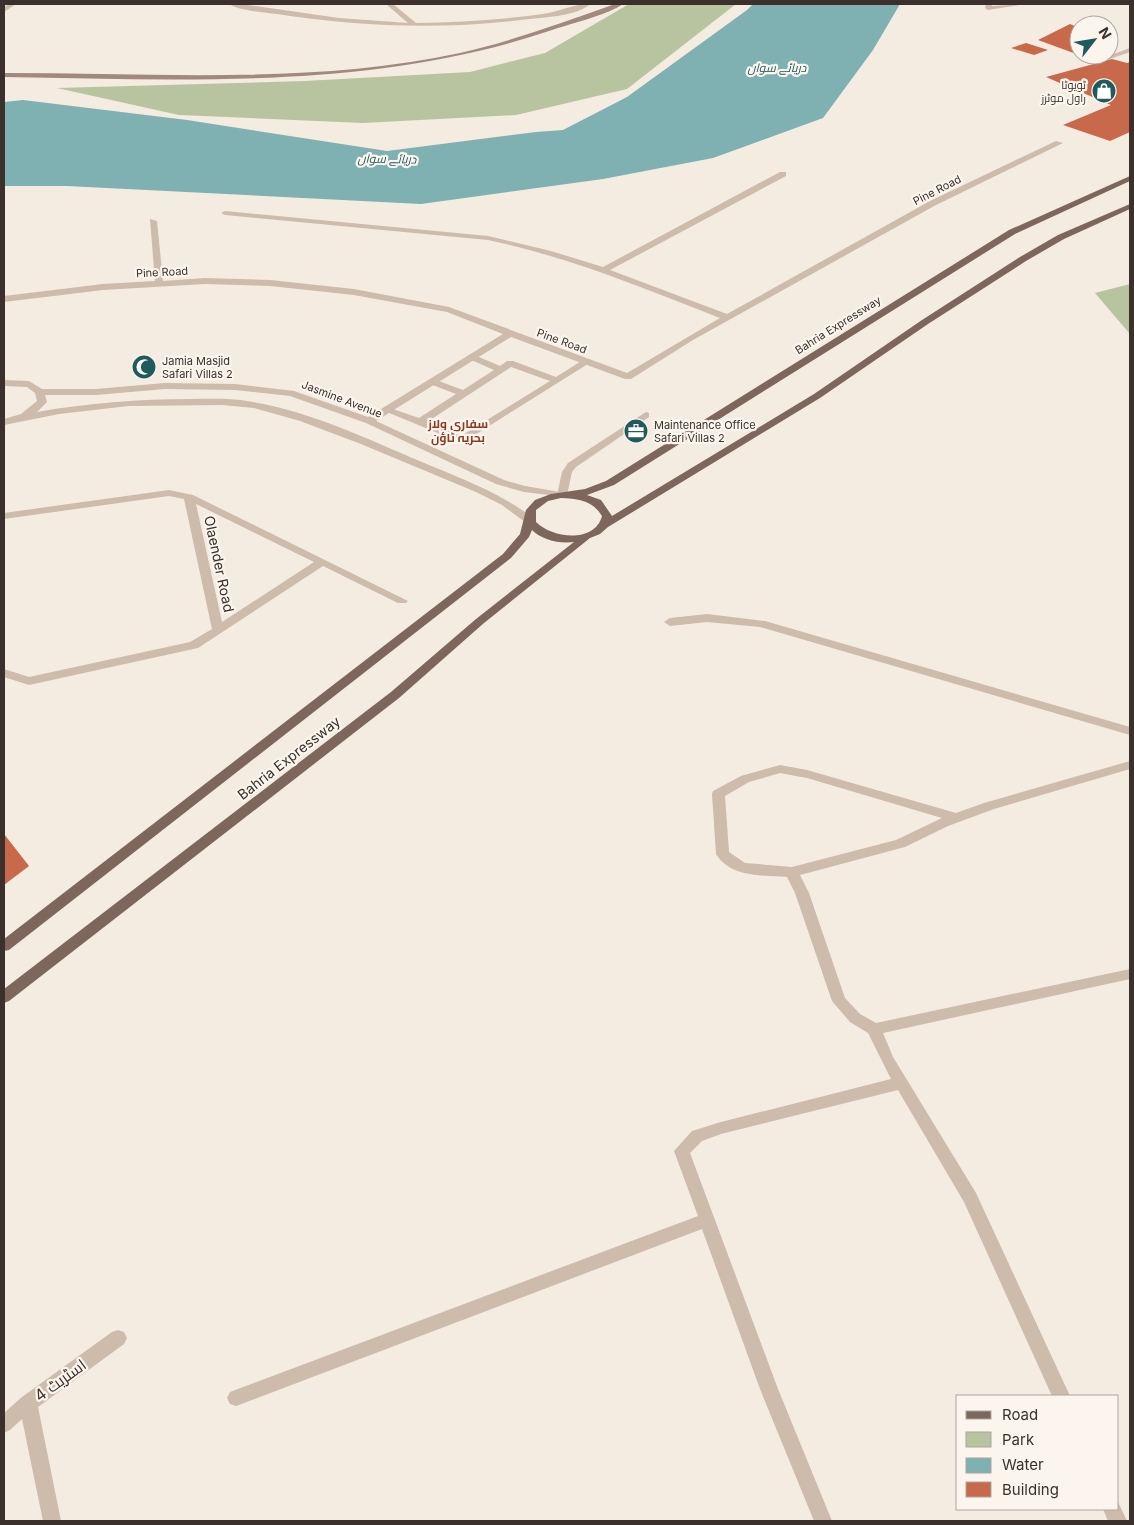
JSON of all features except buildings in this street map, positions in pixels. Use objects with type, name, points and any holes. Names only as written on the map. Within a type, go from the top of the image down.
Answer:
[{"type":"main road","points":[[4,75],[232,76],[292,74],[401,64],[457,55],[516,40],[620,4]]},
{"type":"main road","name":"Bahria Expressway","points":[[562,495],[592,490],[610,483],[1012,232],[1130,178]]},
{"type":"main road","points":[[604,525],[607,519],[606,512],[594,500],[562,495],[541,501],[534,506],[529,520],[534,528],[551,537],[573,539],[587,537],[817,396],[925,322],[1023,259],[1061,237],[1130,206]]},
{"type":"main road","name":"Bahria Expressway","points":[[4,946],[507,556],[525,535],[529,520]]},
{"type":"main road","name":"Bahria Expressway","points":[[4,997],[395,695],[480,621],[587,537]]},
{"type":"street","points":[[4,10],[12,4]]},
{"type":"street","points":[[232,4],[351,23],[415,25],[497,21],[552,14],[588,4]]},
{"type":"street","points":[[389,4],[415,25]]},
{"type":"street","points":[[989,4],[988,8],[1022,4]]},
{"type":"street","points":[[546,9],[552,14]]},
{"type":"street","name":"Pine Road","points":[[4,299],[158,282],[205,281],[270,283],[354,292],[449,310],[628,377],[727,317],[933,203],[1059,143]]},
{"type":"street","points":[[602,271],[783,174]]},
{"type":"street","points":[[226,212],[488,238],[516,243],[602,271],[727,317]]},
{"type":"street","points":[[153,221],[158,282]]},
{"type":"street","points":[[369,421],[510,334]]},
{"type":"street","points":[[472,357],[500,369]]},
{"type":"street","points":[[420,422],[510,362],[556,380]]},
{"type":"street","points":[[387,410],[462,440],[586,362]]},
{"type":"street","points":[[433,382],[463,393]]},
{"type":"street","points":[[4,383],[29,384],[40,392],[42,402],[32,412],[9,421]]},
{"type":"street","name":"Jasmine Avenue","points":[[40,392],[96,392],[165,386],[235,387],[291,393],[369,421],[500,482],[524,489],[562,495]]},
{"type":"street","points":[[9,421],[41,414],[162,401],[226,402],[261,406],[356,437],[492,497],[519,511],[529,520]]},
{"type":"street","points":[[562,495],[567,472],[572,465],[646,415]]},
{"type":"street","points":[[4,516],[169,493],[189,497],[402,601]]},
{"type":"street","name":"Olaender Road","points":[[4,673],[29,681],[194,645],[218,630],[189,497]]},
{"type":"street","points":[[218,630],[322,562]]},
{"type":"street","points":[[670,622],[707,618],[761,624],[1130,731]]},
{"type":"street","points":[[957,818],[807,774],[780,770],[745,778],[718,794],[723,854],[730,862],[742,868],[792,872],[900,844],[957,818],[989,806],[1130,765]]},
{"type":"street","points":[[792,872],[802,894],[839,1001],[855,1018],[874,1029],[887,1059],[970,1198],[1061,1395]]},
{"type":"street","points":[[874,1029],[1130,974]]},
{"type":"street","points":[[823,1521],[769,1389],[682,1152],[697,1136],[721,1128],[901,1083]]},
{"type":"street","points":[[236,1398],[707,1220]]},
{"type":"street","name":"اسٹریٹ 4","points":[[4,1424],[28,1403],[118,1338]]},
{"type":"street","points":[[28,1403],[52,1521]]},
{"type":"green space","points":[[629,4],[736,4],[627,89],[516,115],[363,123],[179,115],[57,88],[305,81],[470,72],[545,53]]},
{"type":"green space","points":[[1130,284],[1130,334],[1095,293]]},
{"type":"water","name":"دریائے سواں","points":[[753,4],[900,4],[873,50],[823,118],[713,158],[603,179],[421,204],[67,186],[4,186],[4,102],[23,100],[187,120],[387,151],[563,130],[627,97]]},
{"type":"place","name":"ٹویوٹا راول موٹرز","points":[[1104,91]]},
{"type":"place","name":"Jamia Masjid Safari Villas 2","points":[[144,367]]},
{"type":"place","name":"Maintenance Office Safari Villas 2","points":[[636,431]]},
{"type":"district","name":"سفاری ولاز بحریہ ٹاؤن","points":[[458,431]]}]
